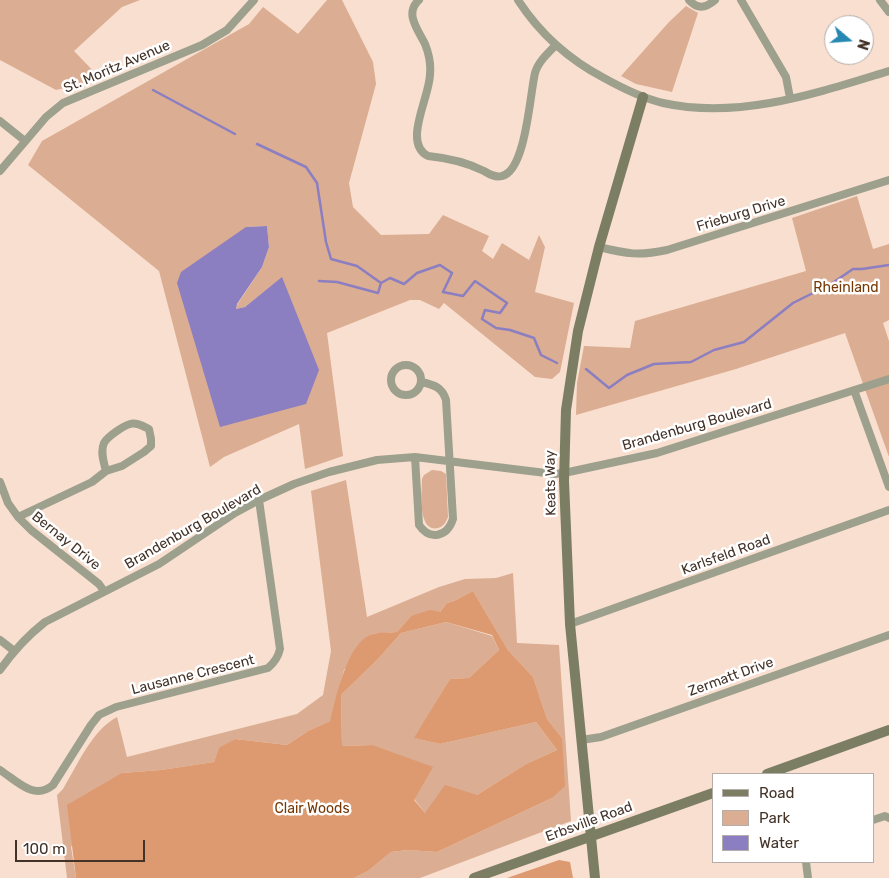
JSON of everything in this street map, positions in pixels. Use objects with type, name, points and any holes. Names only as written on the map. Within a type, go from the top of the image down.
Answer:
[{"type":"street","name":"St. Moritz Avenue","points":[[0,171],[46,117],[63,103],[202,45],[227,30],[254,0]]},
{"type":"street","points":[[419,0],[412,9],[412,18],[426,46],[430,65],[430,79],[416,134],[419,148],[428,156],[464,162],[493,176],[502,176],[509,173],[516,162],[528,119],[535,71],[540,62],[556,45]]},
{"type":"street","points":[[518,0],[548,38],[582,66],[643,97],[663,103],[738,108],[822,92],[889,70]]},
{"type":"street","points":[[689,0],[694,5],[702,8],[715,0]]},
{"type":"street","points":[[741,0],[786,77],[790,98]]},
{"type":"street","points":[[880,0],[889,12]]},
{"type":"street","name":"Keats Way","points":[[594,878],[570,624],[564,473],[566,410],[578,331],[599,247],[643,97]]},
{"type":"street","points":[[0,121],[25,141]]},
{"type":"street","name":"Frieburg Drive","points":[[599,247],[632,255],[667,250],[889,180]]},
{"type":"street","points":[[409,365],[417,369],[422,382],[416,392],[407,395],[397,392],[391,378],[399,366],[409,365]]},
{"type":"street","name":"Brandenburg Boulevard","points":[[0,670],[13,650],[45,622],[159,564],[259,500],[294,484],[329,472],[377,460],[416,457],[554,474],[564,473],[657,453],[889,379]]},
{"type":"street","points":[[416,457],[419,525],[430,534],[444,533],[451,525],[453,519],[446,400],[444,392],[435,385],[422,382]]},
{"type":"street","points":[[854,390],[889,487]]},
{"type":"street","points":[[18,517],[92,482],[106,471],[122,466],[144,452],[150,446],[151,438],[148,429],[140,424],[130,423],[109,437],[104,444],[102,452],[106,471]]},
{"type":"street","name":"Bernay Drive","points":[[0,482],[8,503],[18,517],[104,591]]},
{"type":"street","name":"Lausanne Crescent","points":[[0,770],[34,792],[47,790],[53,785],[99,715],[116,707],[268,668],[273,664],[280,649],[259,500]]},
{"type":"street","name":"Karlsfeld Road","points":[[570,624],[889,510]]},
{"type":"street","name":"Zermatt Drive","points":[[581,740],[600,737],[889,635]]},
{"type":"street","points":[[0,640],[13,650]]},
{"type":"street","points":[[773,773],[790,770],[889,730]]},
{"type":"street","name":"Erbsville Road","points":[[474,878],[712,793]]},
{"type":"street","points":[[874,820],[885,816],[889,818]]},
{"type":"street","points":[[806,863],[808,878]]},
{"type":"green space","points":[[0,0],[140,0],[122,7],[74,51],[101,79],[56,90],[0,60]]},
{"type":"green space","points":[[327,0],[342,0],[373,62],[376,84],[349,183],[353,207],[381,235],[429,234],[443,215],[489,236],[482,251],[493,259],[502,243],[529,260],[539,235],[545,247],[535,292],[574,303],[560,372],[552,379],[535,377],[444,303],[439,309],[420,300],[410,300],[327,333],[343,456],[305,469],[299,424],[224,457],[210,467],[159,271],[28,165],[42,141],[249,24],[263,7],[298,34]],"holes":[[[267,226],[269,247],[262,267],[236,309],[245,307],[282,278],[220,426],[246,227]]]},
{"type":"green space","points":[[686,6],[698,13],[672,92],[636,84],[621,76],[669,22]]},
{"type":"green space","name":"Rheinland","points":[[857,196],[873,249],[889,244],[889,320],[883,323],[889,341],[889,457],[845,333],[736,369],[576,415],[577,383],[584,346],[630,348],[635,321],[806,271],[792,218]]},
{"type":"green space","points":[[432,470],[441,471],[446,474],[448,517],[444,524],[438,528],[431,528],[427,524],[422,509],[422,479],[424,475]]},
{"type":"green space","points":[[346,480],[367,617],[439,587],[465,579],[496,578],[513,573],[517,643],[559,645],[571,821],[420,878],[354,878],[368,871],[391,852],[408,850],[437,852],[552,798],[562,738],[547,719],[533,677],[508,650],[473,591],[447,603],[440,612],[411,616],[397,632],[372,634],[344,670],[330,721],[308,731],[287,745],[235,739],[219,749],[214,762],[161,770],[122,773],[71,847],[76,878],[67,878],[57,795],[63,789],[93,739],[108,723],[117,717],[127,757],[297,714],[323,695],[331,651],[311,491]]},
{"type":"green space","name":"Clair Woods","points":[[473,591],[508,650],[533,677],[547,719],[562,738],[565,786],[552,798],[437,852],[408,850],[391,852],[368,871],[354,878],[76,878],[67,805],[122,773],[161,770],[214,762],[219,748],[235,739],[287,745],[308,731],[330,721],[344,672],[356,647],[364,639],[376,633],[397,632],[411,616],[430,610],[440,612],[447,603]],"holes":[[[446,622],[492,635],[499,650],[469,678],[450,679],[414,738],[440,744],[536,722],[557,750],[526,764],[477,795],[445,785],[425,813],[414,800],[433,767],[372,745],[342,746],[341,695],[379,658],[401,633]]]},
{"type":"green space","points":[[446,622],[492,636],[499,650],[469,678],[450,679],[415,738],[440,744],[536,722],[557,750],[526,764],[477,795],[425,813],[372,745],[342,746],[341,695],[379,658],[401,633]]},
{"type":"green space","points":[[559,860],[570,862],[573,878],[507,878]]},
{"type":"water","points":[[267,226],[269,247],[262,267],[237,304],[236,309],[245,307],[282,277],[319,370],[306,404],[220,427],[177,283],[181,272],[246,227]]},
{"type":"waterway","points":[[153,90],[235,134]]},
{"type":"waterway","points":[[257,144],[306,167],[317,183],[326,242],[331,259],[357,266],[381,283]]},
{"type":"waterway","points":[[319,281],[337,282],[378,293],[381,283],[390,278],[404,284],[417,273],[440,265],[452,273],[443,292],[463,296],[475,281],[507,303],[500,313],[485,310],[482,319],[496,328],[510,330],[534,338],[541,355],[557,363]]},
{"type":"waterway","points":[[586,369],[609,388],[627,375],[654,364],[691,362],[714,350],[744,342],[793,303],[831,284],[853,269],[889,265]]}]
